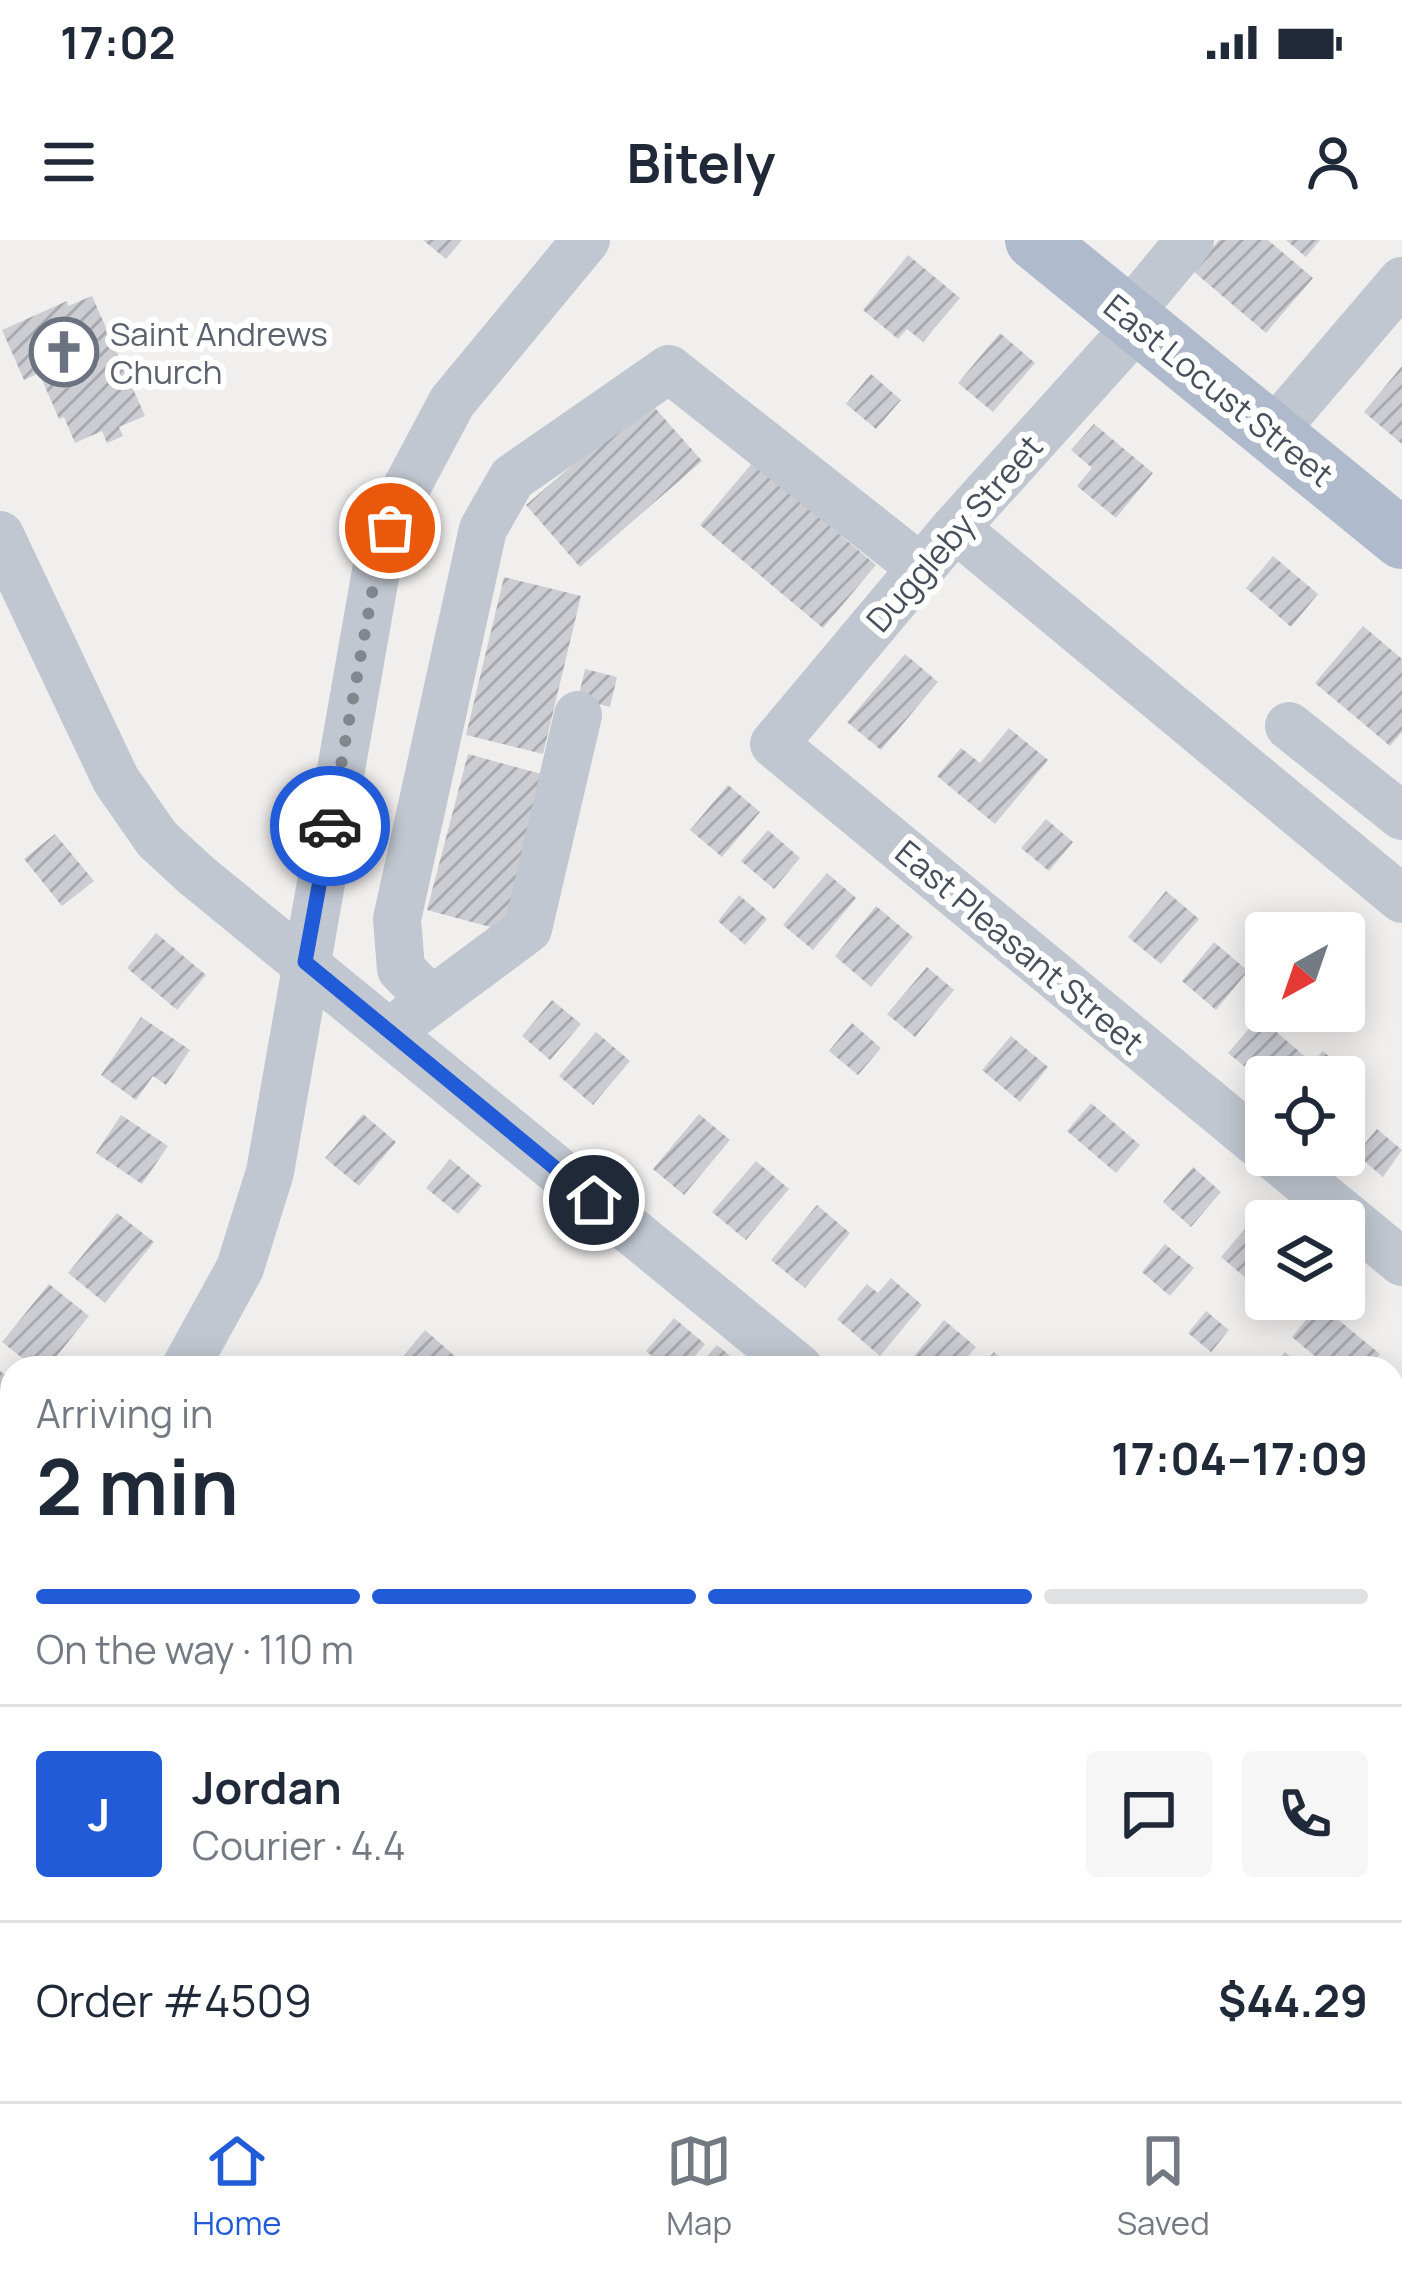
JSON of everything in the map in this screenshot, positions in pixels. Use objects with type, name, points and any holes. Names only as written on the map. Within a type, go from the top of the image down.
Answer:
[{"type":"main road","name":"East Locust Street","points":[[1035,240],[1402,539]]},
{"type":"street","points":[[191,1356],[228,1296],[255,1228],[270,1172],[378,560],[401,496],[452,402],[586,240]]},
{"type":"street","name":"Duggleby Street","points":[[774,744],[1133,320],[1190,240]]},
{"type":"street","points":[[1273,432],[1402,280]]},
{"type":"street","points":[[430,1000],[401,969],[397,919],[483,529],[512,478],[669,368],[922,568]]},
{"type":"street","points":[[955,528],[1402,899]]},
{"type":"street","points":[[0,537],[116,781],[157,838],[196,875],[784,1356]]},
{"type":"street","points":[[389,1031],[528,929],[578,715]]},
{"type":"street","points":[[1289,726],[1398,805]]},
{"type":"street","name":"East Pleasant Street","points":[[774,744],[1245,1132]]},
{"type":"street","name":"East Pleasant Street","points":[[1298,1176],[1402,1262]]},
{"type":"building","points":[[423,240],[462,240],[446,259]]},
{"type":"building","points":[[1219,240],[1268,240],[1313,278],[1266,333],[1193,271]]},
{"type":"building","points":[[1286,240],[1320,240],[1306,257]]},
{"type":"building","points":[[908,255],[960,298],[923,342],[907,329],[898,339],[863,310]]},
{"type":"building","name":"Saint Andrews Church","points":[[92,296],[145,416],[119,427],[123,436],[107,443],[102,431],[75,443],[39,373],[24,380],[2,330],[67,301],[68,306]]},
{"type":"building","points":[[1000,333],[1035,363],[993,412],[958,383]]},
{"type":"building","points":[[1402,366],[1402,444],[1364,412]]},
{"type":"building","points":[[871,374],[901,400],[876,429],[846,404]]},
{"type":"building","points":[[648,400],[702,461],[580,567],[526,505]]},
{"type":"building","points":[[1094,424],[1153,473],[1116,518],[1077,486],[1092,468],[1071,450]]},
{"type":"building","points":[[753,462],[876,565],[823,628],[700,525]]},
{"type":"building","points":[[1273,556],[1318,594],[1291,627],[1246,588]]},
{"type":"building","points":[[504,577],[581,596],[543,754],[466,735]]},
{"type":"building","points":[[1363,626],[1402,659],[1402,732],[1390,746],[1315,683]]},
{"type":"building","points":[[905,654],[938,682],[881,750],[847,722]]},
{"type":"building","points":[[585,669],[617,677],[610,707],[578,699]]},
{"type":"building","points":[[1009,728],[1048,760],[995,824],[937,776],[961,748],[980,763]]},
{"type":"building","points":[[468,754],[545,775],[505,931],[427,910]]},
{"type":"building","points":[[728,785],[760,812],[722,857],[690,830]]},
{"type":"building","points":[[1046,819],[1073,842],[1049,871],[1021,848]]},
{"type":"building","points":[[768,830],[800,858],[774,889],[741,861]]},
{"type":"building","points":[[55,834],[94,881],[62,906],[24,859]]},
{"type":"building","points":[[827,873],[856,898],[813,950],[783,925]]},
{"type":"building","points":[[1166,891],[1199,919],[1161,964],[1128,937]]},
{"type":"building","points":[[739,895],[767,919],[745,945],[718,921]]},
{"type":"building","points":[[876,906],[913,937],[871,987],[835,956]]},
{"type":"building","points":[[156,933],[206,975],[177,1010],[127,968]]},
{"type":"building","points":[[1214,942],[1245,968],[1216,1010],[1182,981]]},
{"type":"building","points":[[927,967],[954,990],[915,1037],[887,1014]]},
{"type":"building","points":[[552,1000],[581,1024],[550,1060],[522,1036]]},
{"type":"building","points":[[141,1017],[190,1050],[166,1085],[153,1076],[136,1100],[101,1075]]},
{"type":"building","points":[[852,1023],[881,1048],[858,1075],[829,1051]]},
{"type":"building","points":[[596,1032],[630,1061],[593,1105],[559,1076]]},
{"type":"building","points":[[1246,1032],[1276,1032],[1304,1056],[1245,1056],[1245,1067],[1228,1053]]},
{"type":"building","points":[[1011,1036],[1048,1067],[1020,1102],[982,1070]]},
{"type":"building","points":[[1091,1103],[1140,1145],[1116,1173],[1067,1131]]},
{"type":"building","points":[[363,1114],[396,1142],[359,1186],[325,1158]]},
{"type":"building","points":[[699,1114],[730,1140],[684,1195],[653,1169]]},
{"type":"building","points":[[121,1115],[168,1146],[142,1184],[96,1153]]},
{"type":"building","points":[[1377,1129],[1402,1150],[1383,1177],[1365,1162],[1365,1143]]},
{"type":"building","points":[[450,1159],[482,1186],[458,1214],[426,1188]]},
{"type":"building","points":[[756,1161],[789,1189],[746,1240],[712,1212]]},
{"type":"building","points":[[1193,1167],[1221,1192],[1191,1227],[1163,1202]]},
{"type":"building","points":[[817,1205],[850,1233],[805,1288],[771,1260]]},
{"type":"building","points":[[117,1213],[154,1242],[105,1303],[68,1273]]},
{"type":"building","points":[[1245,1229],[1245,1277],[1221,1257]]},
{"type":"building","points":[[1165,1244],[1194,1268],[1170,1296],[1142,1272]]},
{"type":"building","points":[[891,1278],[922,1305],[880,1356],[837,1319],[867,1284],[878,1293]]},
{"type":"building","points":[[49,1284],[89,1316],[57,1356],[20,1356],[2,1342]]},
{"type":"building","points":[[1206,1311],[1229,1330],[1211,1352],[1188,1333]]},
{"type":"building","points":[[674,1318],[705,1344],[695,1356],[652,1356],[646,1351]]},
{"type":"building","points":[[944,1320],[976,1347],[968,1356],[914,1356]]},
{"type":"building","points":[[1306,1320],[1339,1320],[1380,1354],[1378,1356],[1315,1356],[1292,1337]]},
{"type":"building","points":[[425,1330],[455,1356],[403,1356]]},
{"type":"building","points":[[717,1345],[730,1356],[707,1356]]},
{"type":"way so far","points":[[330,826],[378,560],[390,528]]},
{"type":"place","name":"Saint Andrews Church","points":[[64,352]]},
{"type":"route","points":[[330,826],[305,962],[594,1200]]}]
